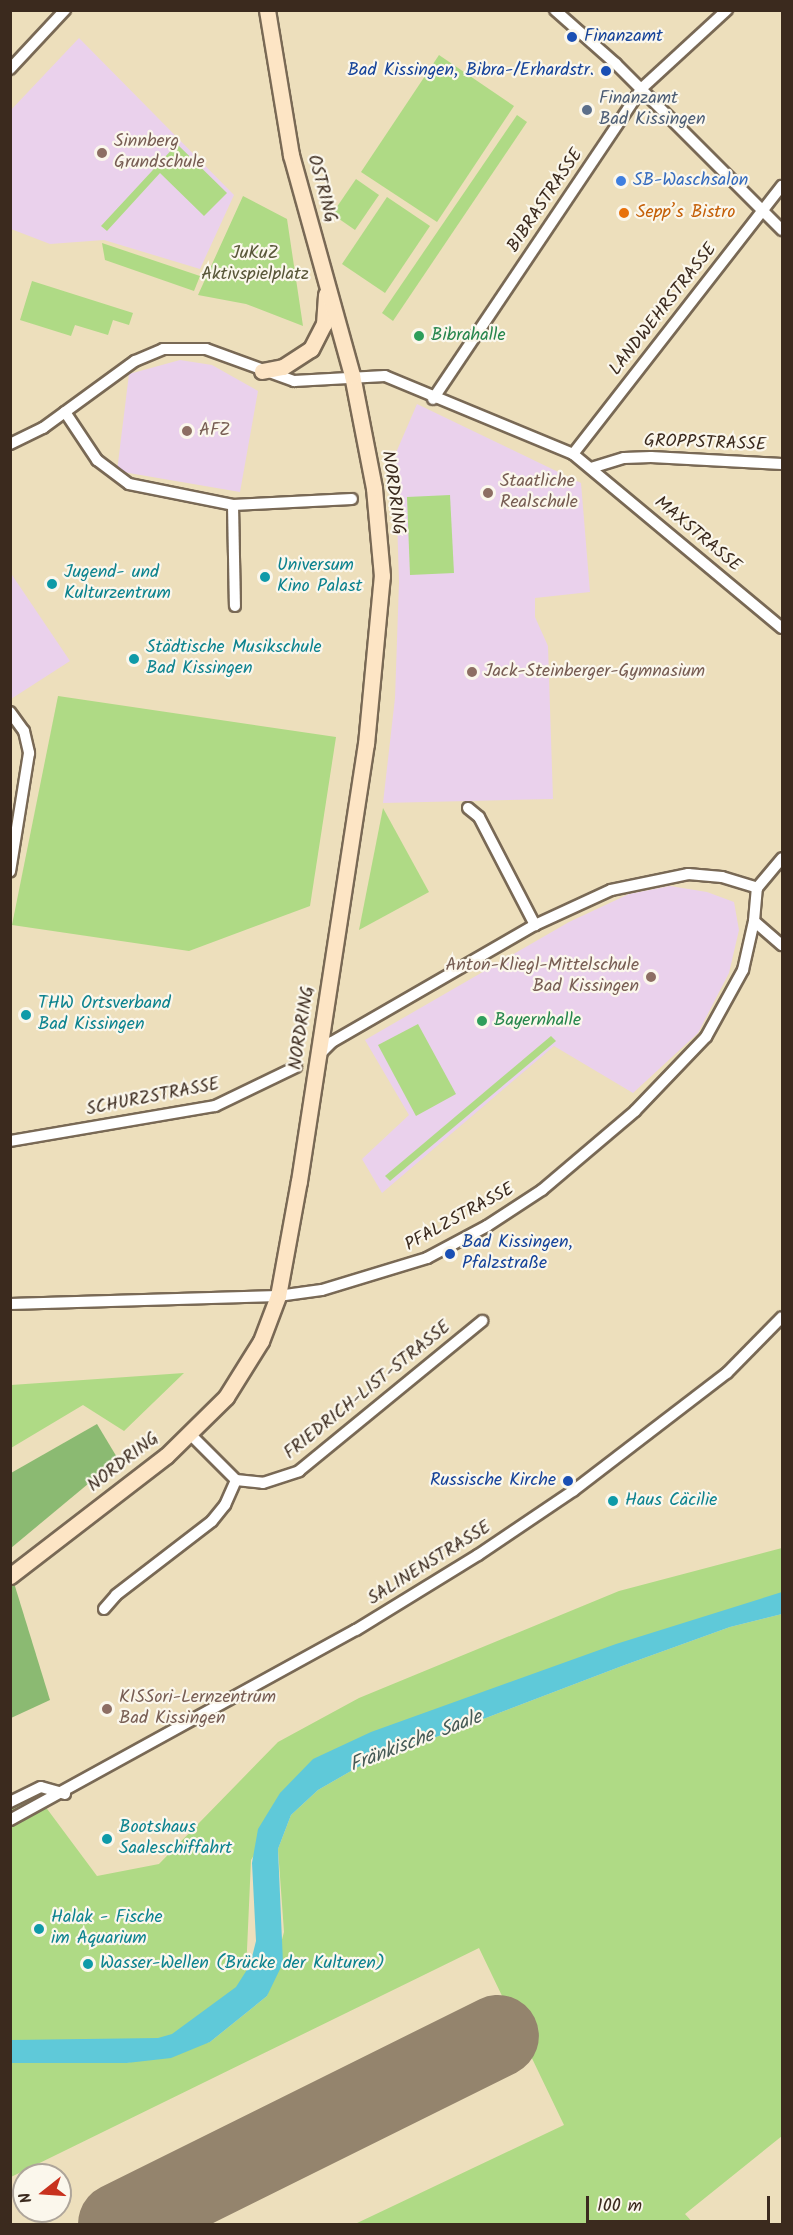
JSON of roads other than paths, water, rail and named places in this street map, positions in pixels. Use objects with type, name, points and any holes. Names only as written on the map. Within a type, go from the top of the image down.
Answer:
[{"type":"main road","name":"OSTRING","points":[[267,10],[291,155],[352,375]]},
{"type":"main road","points":[[262,371],[283,367],[311,349],[324,324],[327,282]]},
{"type":"main road","name":"NORDRING","points":[[10,1576],[191,1435],[243,1373],[261,1341],[278,1296],[319,1055],[368,734],[382,576],[374,488],[352,375]]},
{"type":"street","points":[[10,69],[65,10]]},
{"type":"street","points":[[555,10],[641,89],[783,230]]},
{"type":"street","name":"BIBRASTRASSE","points":[[433,399],[641,89],[727,10]]},
{"type":"street","name":"LANDWEHRSTRASSE","points":[[573,454],[783,186]]},
{"type":"street","name":"MAXSTRASSE","points":[[10,444],[65,412],[135,361],[163,349],[206,349],[294,381],[352,375],[385,376],[433,399],[573,454],[783,628]]},
{"type":"street","points":[[65,412],[97,460],[129,484],[233,505],[352,499]]},
{"type":"street","name":"GROPPSTRASSE","points":[[591,468],[624,458],[651,456],[783,464]]},
{"type":"street","points":[[233,505],[235,606]]},
{"type":"street","points":[[10,712],[24,731],[29,753],[10,872]]},
{"type":"street","points":[[468,808],[479,817],[535,925]]},
{"type":"street","points":[[319,1055],[332,1042],[535,925],[611,890],[666,877],[722,877],[757,888],[783,858]]},
{"type":"street","name":"PFALZSTRASSE","points":[[10,1304],[278,1296],[322,1290],[427,1258],[542,1190],[635,1111],[706,1037],[743,970],[754,921],[757,888]]},
{"type":"street","points":[[754,921],[783,945]]},
{"type":"street","name":"SCHURZSTRASSE","points":[[10,1141],[215,1106],[296,1066]]},
{"type":"street","name":"SALINENSTRASSE","points":[[10,1820],[65,1794],[356,1630],[487,1548],[573,1491],[727,1373],[783,1317]]},
{"type":"street","name":"FRIEDRICH-LIST-STRASSE","points":[[236,1480],[263,1483],[299,1471],[482,1321]]},
{"type":"street","points":[[104,1609],[116,1595],[212,1521],[225,1505],[236,1480],[191,1435]]},
{"type":"street","points":[[10,1802],[41,1787],[65,1794]]},
{"type":"water","name":"Fränkische Saale","points":[[782,1592],[782,1614],[730,1627],[622,1666],[358,1767],[318,1790],[291,1815],[278,1849],[283,1963],[267,1996],[210,2042],[171,2058],[127,2063],[11,2063],[11,2040],[158,2038],[172,2034],[236,1987],[250,1965],[256,1941],[252,1863],[258,1829],[280,1793],[313,1759],[371,1732],[616,1644]]},
{"type":"place","name":"Finanzamt","points":[[572,37]]},
{"type":"place","name":"Bad Kissingen, Bibra-/Erhardstr.","points":[[606,71]]},
{"type":"place","name":"Finanzamt Bad Kissingen","points":[[587,110]]},
{"type":"place","name":"Sinnberg Grundschule","points":[[102,153]]},
{"type":"place","name":"SB-Waschsalon","points":[[621,181]]},
{"type":"place","name":"Sepp’s Bistro","points":[[624,213]]},
{"type":"place","name":"Bibrahalle","points":[[419,336]]},
{"type":"place","name":"AFZ","points":[[187,431]]},
{"type":"place","name":"Staatliche Realschule","points":[[488,493]]},
{"type":"place","name":"Universum Kino Palast","points":[[265,577]]},
{"type":"place","name":"Jugend- und Kulturzentrum","points":[[52,584]]},
{"type":"place","name":"Städtische Musikschule Bad Kissingen","points":[[134,659]]},
{"type":"place","name":"Jack-Steinberger-Gymnasium","points":[[472,672]]},
{"type":"place","name":"Anton-Kliegl-Mittelschule Bad Kissingen","points":[[651,977]]},
{"type":"place","name":"THW Ortsverband Bad Kissingen","points":[[26,1015]]},
{"type":"place","name":"Bayernhalle","points":[[482,1021]]},
{"type":"place","name":"Bad Kissingen, Pfalzstraße","points":[[450,1254]]},
{"type":"place","name":"Russische Kirche","points":[[568,1481]]},
{"type":"place","name":"Haus Cäcilie","points":[[613,1501]]},
{"type":"place","name":"KISSori-Lernzentrum Bad Kissingen","points":[[107,1709]]},
{"type":"place","name":"Bootshaus Saaleschiffahrt","points":[[107,1839]]},
{"type":"place","name":"Halak - Fische im Aquarium","points":[[39,1929]]},
{"type":"place","name":"Wasser-Wellen (Brücke der Kulturen)","points":[[88,1964]]},
{"type":"park label","name":"JuKuZ Aktivspielplatz","points":[[255,265]]}]
